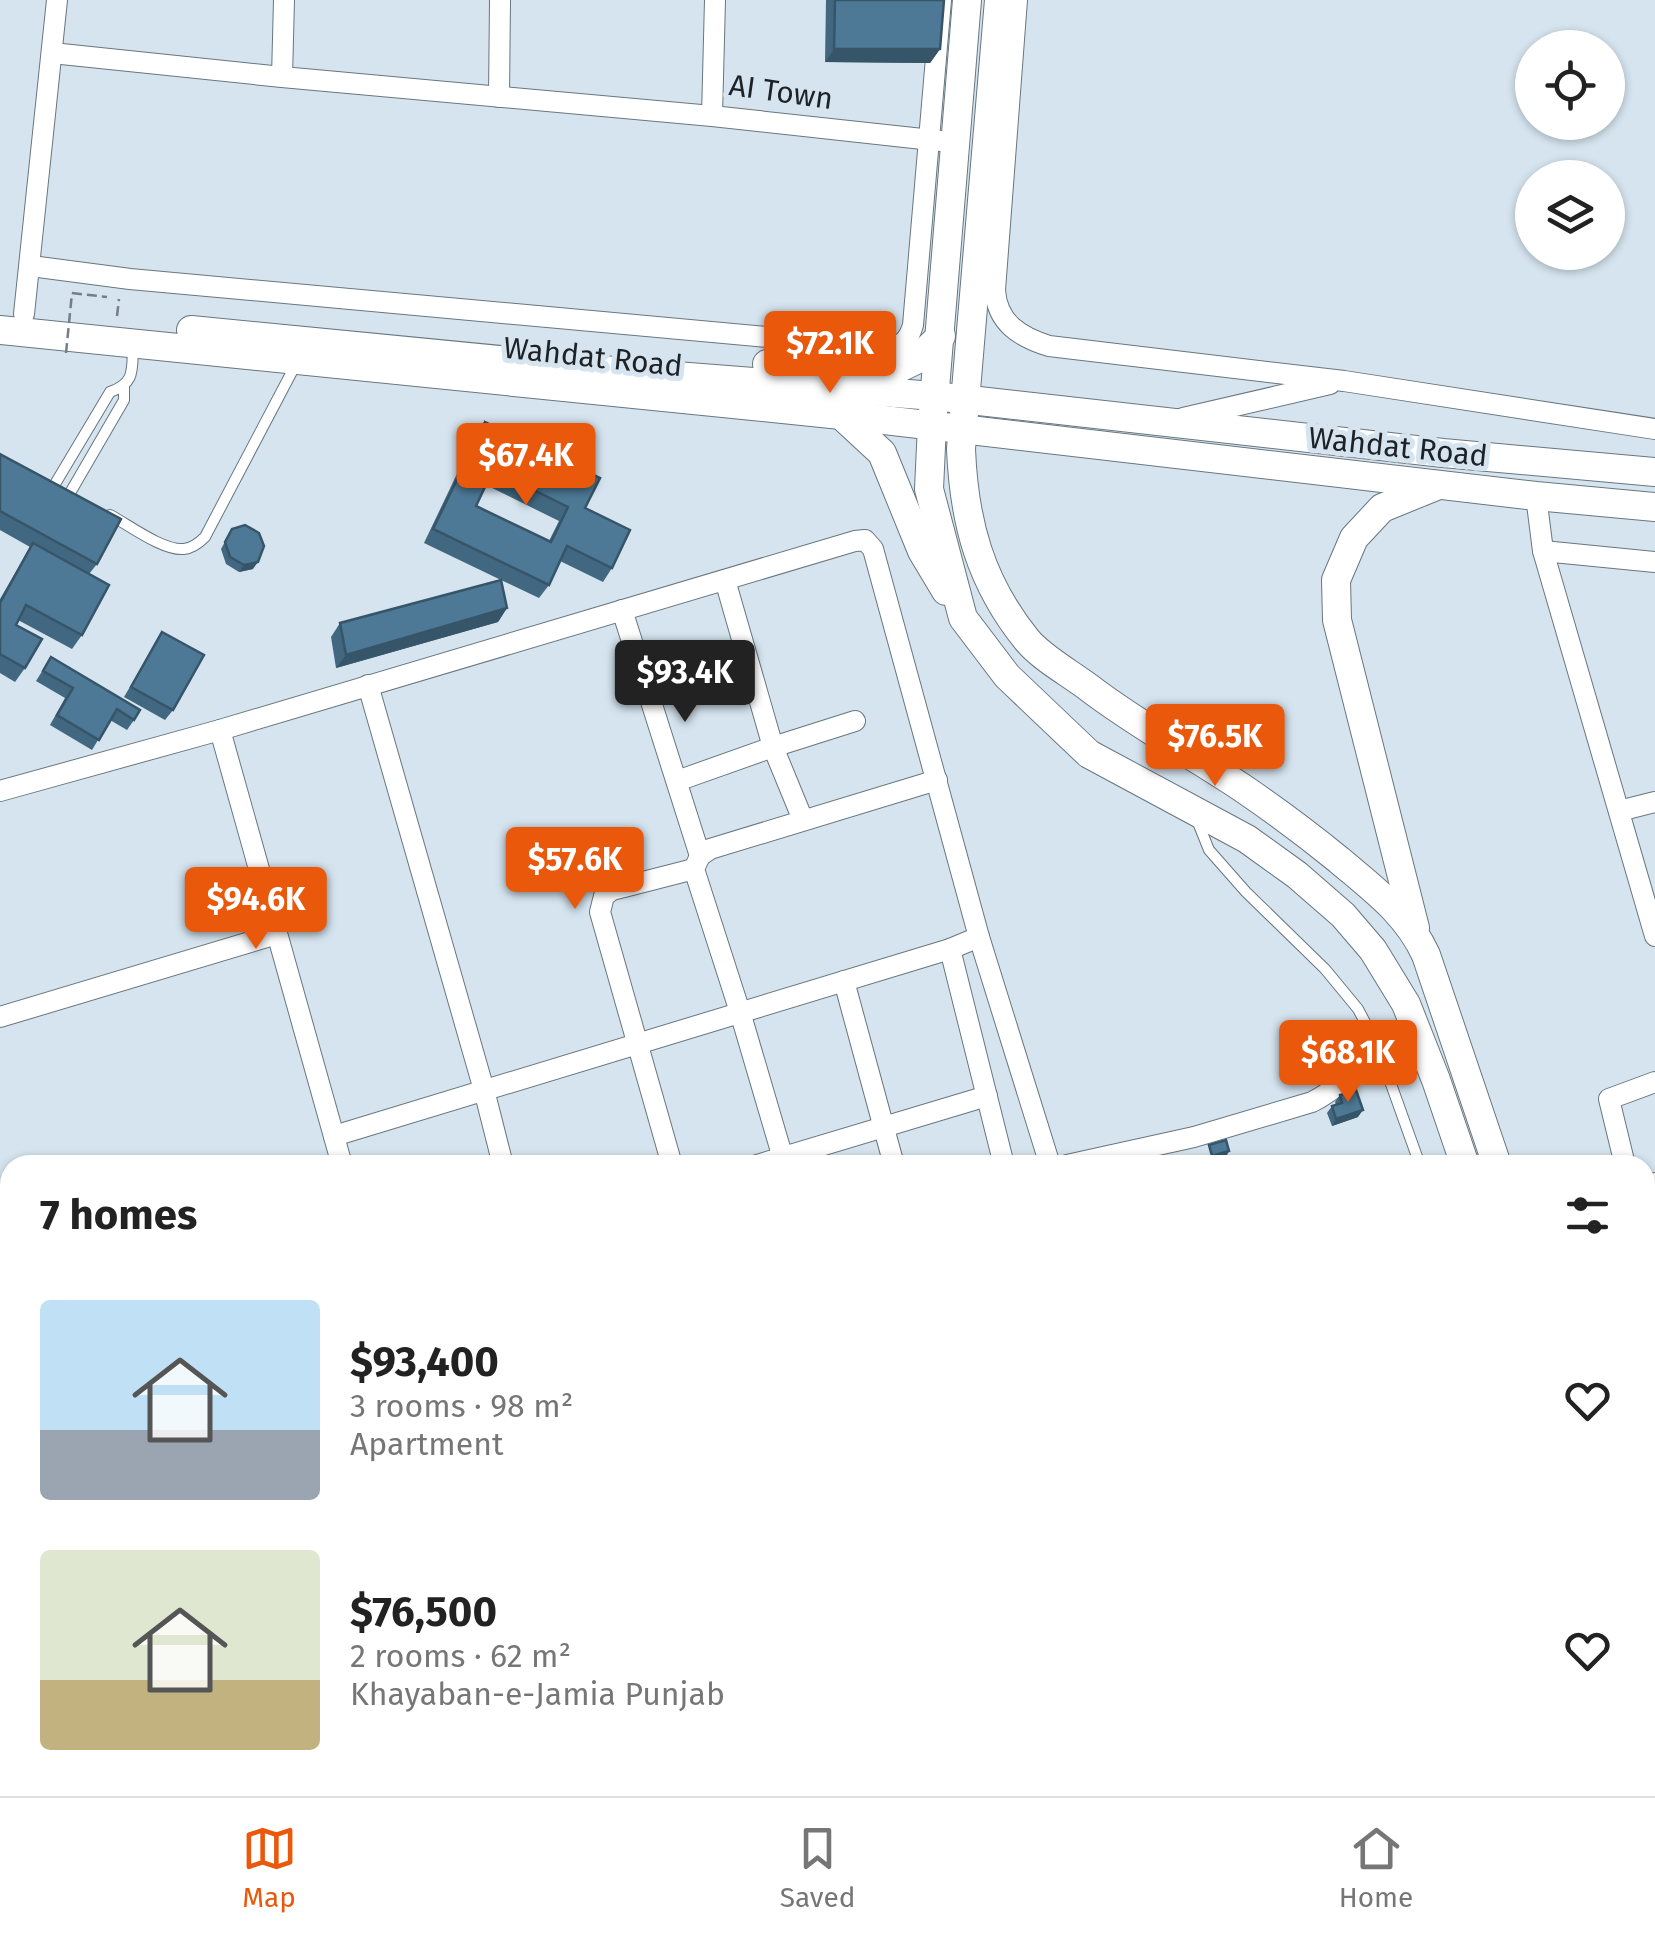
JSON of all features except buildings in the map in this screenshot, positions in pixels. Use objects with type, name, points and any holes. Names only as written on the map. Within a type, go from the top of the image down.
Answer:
[{"type":"main road","points":[[963,618],[929,490],[940,336],[942,141],[967,0]]},
{"type":"main road","points":[[999,0],[990,228],[962,428],[964,498],[982,566],[1029,642],[1117,709],[1279,812],[1400,913],[1421,944]]},
{"type":"main road","name":"Wahdat Road","points":[[12,313],[125,332],[1655,507]]},
{"type":"main road","name":"Wahdat Road","points":[[0,330],[125,332]]},
{"type":"main road","points":[[678,375],[720,361],[895,370],[916,360],[940,336]]},
{"type":"main road","name":"Wahdat Road","points":[[298,350],[934,396],[1443,453],[1655,472]]},
{"type":"main road","points":[[841,415],[882,453],[922,552],[963,618],[1006,676],[1089,754],[1247,838],[1297,875],[1343,915],[1374,950],[1406,1004],[1461,1155]]},
{"type":"main road","points":[[1443,453],[1441,484],[1382,508],[1354,538],[1336,580],[1336,620],[1421,944],[1494,1155]]},
{"type":"main road","points":[[1388,972],[1421,944]]},
{"type":"street","points":[[12,313],[31,266],[58,0]]},
{"type":"street","points":[[282,77],[284,0]]},
{"type":"street","points":[[498,97],[500,0]]},
{"type":"street","name":"AI Town","points":[[715,0],[712,116],[942,141]]},
{"type":"street","points":[[31,266],[130,279],[898,346],[906,341],[912,325],[942,141],[941,0]]},
{"type":"street","points":[[1017,0],[990,228],[996,304],[1016,332],[1049,346],[1344,381],[1655,428]]},
{"type":"street","points":[[52,52],[712,116]]},
{"type":"street","points":[[1166,422],[1344,381]]},
{"type":"street","points":[[1536,496],[1543,551],[1655,936]]},
{"type":"street","points":[[0,792],[865,540],[873,549],[980,937],[1047,1155]]},
{"type":"street","points":[[1543,551],[1655,562]]},
{"type":"street","points":[[725,580],[773,747],[803,820]]},
{"type":"street","points":[[622,610],[677,782],[782,1155]]},
{"type":"street","points":[[368,685],[500,1155]]},
{"type":"street","points":[[677,782],[855,721]]},
{"type":"street","points":[[220,730],[334,1136],[335,1155]]},
{"type":"street","points":[[669,1155],[600,912],[604,896],[697,862],[710,850],[937,780]]},
{"type":"street","points":[[1619,811],[1655,802]]},
{"type":"street","points":[[0,1017],[277,934]]},
{"type":"street","points":[[334,1136],[980,937]]},
{"type":"street","points":[[950,949],[1002,1155]]},
{"type":"street","points":[[844,981],[891,1155]]},
{"type":"street","points":[[1111,1155],[1312,1102],[1344,1082],[1377,1044]]},
{"type":"street","points":[[1623,1155],[1609,1099],[1655,1082]]},
{"type":"street","points":[[802,1155],[987,1096]]},
{"type":"lane","points":[[70,493],[124,400],[124,387],[132,373],[125,332]]},
{"type":"lane","points":[[102,510],[165,546],[187,549],[196,545],[205,537],[298,350]]},
{"type":"lane","points":[[54,484],[110,392],[124,387]]},
{"type":"lane","points":[[41,476],[86,502]]},
{"type":"lane","points":[[1193,810],[1209,850],[1358,1008],[1377,1044],[1416,1155]]},
{"type":"path","points":[[66,353],[72,293],[119,298],[125,332]]}]
